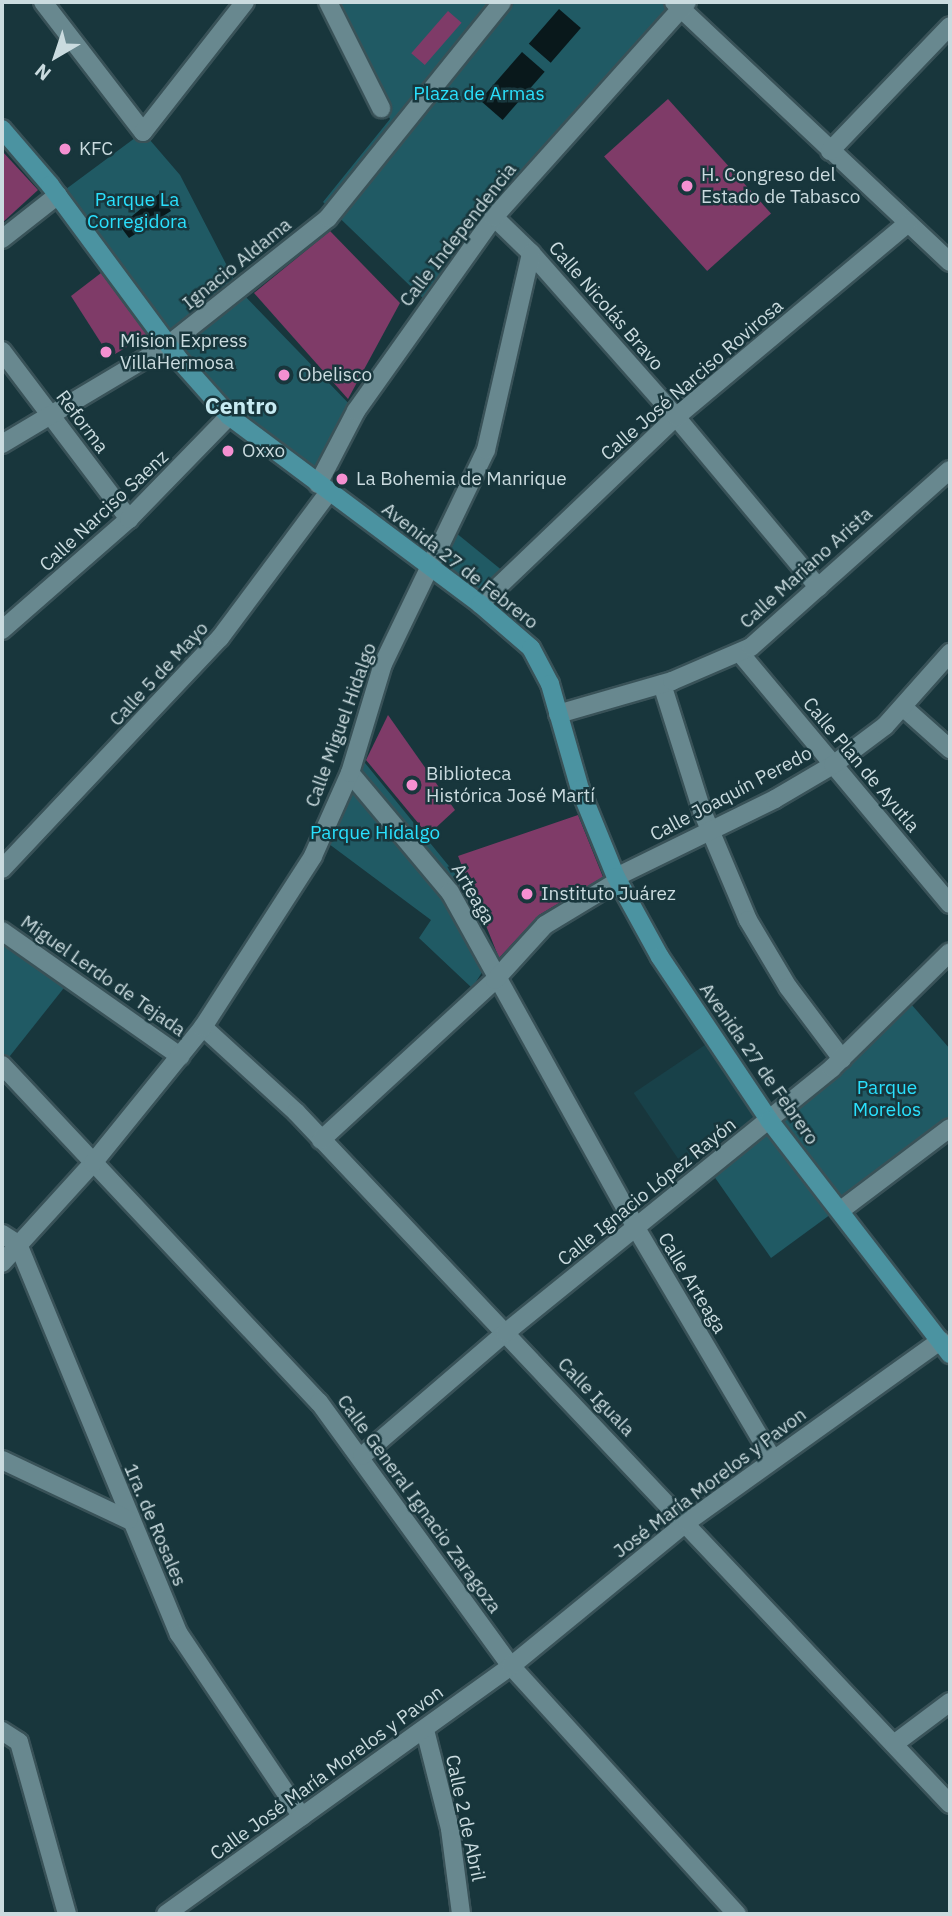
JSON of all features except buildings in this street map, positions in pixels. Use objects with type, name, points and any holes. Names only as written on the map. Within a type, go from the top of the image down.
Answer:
[{"type":"main road","name":"Avenida 27 de Febrero","points":[[2,129],[58,195],[168,345],[229,416],[480,604],[531,648],[545,672],[580,789],[617,879],[667,969],[769,1120],[945,1347]]},
{"type":"street","points":[[43,2],[144,132],[245,2]]},
{"type":"street","points":[[328,2],[382,108]]},
{"type":"street","name":"Ignacio Aldama","points":[[2,444],[168,345],[328,218],[502,2]]},
{"type":"street","points":[[680,5],[830,151],[950,262]]},
{"type":"street","name":"Calle Independencia","points":[[323,488],[356,411],[494,217],[680,5]]},
{"type":"street","points":[[830,151],[950,26]]},
{"type":"street","points":[[2,239],[58,195]]},
{"type":"street","name":"Calle Nicolás Bravo","points":[[494,217],[531,253],[676,417],[818,587]]},
{"type":"street","name":"Calle José Narciso Rovirosa","points":[[480,604],[676,417],[908,223]]},
{"type":"street","name":"Calle Miguel Hidalgo","points":[[2,1262],[93,1163],[203,1027],[305,870],[350,773],[383,664],[486,450],[531,253]]},
{"type":"street","name":"Reforma","points":[[2,351],[129,519]]},
{"type":"street","name":"Calle Narciso Saenz","points":[[2,630],[129,519],[229,416]]},
{"type":"street","name":"Calle Mariano Arista","points":[[558,714],[662,684],[740,653],[950,470]]},
{"type":"street","name":"Calle 5 de Mayo","points":[[2,869],[220,638],[323,488]]},
{"type":"street","name":"Calle Plan de Ayutla","points":[[740,653],[950,904]]},
{"type":"street","name":"Calle Joaquín Peredo","points":[[321,1140],[495,979],[545,925],[617,879],[832,765],[904,708],[950,653]]},
{"type":"street","points":[[662,684],[711,831],[769,959],[842,1059]]},
{"type":"street","points":[[904,708],[950,749]]},
{"type":"street","name":"Arteaga","points":[[350,773],[438,874],[495,979]]},
{"type":"street","name":"Miguel Lerdo de Tejada","points":[[2,930],[180,1056]]},
{"type":"street","name":"Calle Ignacio López Rayón","points":[[362,1456],[505,1333],[842,1059],[950,952]]},
{"type":"street","name":"Calle Arteaga","points":[[495,979],[636,1228],[773,1460]]},
{"type":"street","name":"Calle Iguala","points":[[203,1027],[321,1140],[687,1522],[950,1804]]},
{"type":"street","name":"Calle General Ignacio Zaragoza","points":[[2,1065],[242,1317],[362,1456],[511,1666],[737,1914]]},
{"type":"street","points":[[841,1210],[950,1128]]},
{"type":"street","points":[[2,1234],[18,1244]]},
{"type":"street","name":"1ra. de Rosales","points":[[18,1244],[129,1520],[184,1643],[302,1817]]},
{"type":"street","name":"José María Morelos y Pavon","points":[[511,1666],[687,1522],[773,1460],[945,1347]]},
{"type":"street","points":[[2,1460],[129,1520]]},
{"type":"street","name":"Calle José María Morelos y Pavon","points":[[166,1914],[511,1666]]},
{"type":"street","points":[[894,1744],[950,1702]]},
{"type":"street","name":"Calle 2 de Abril","points":[[425,1730],[450,1829],[461,1914]]},
{"type":"street","points":[[2,1731],[19,1742],[66,1914]]},
{"type":"shaded area","points":[[559,9],[581,28],[551,63],[529,44]]},
{"type":"shaded area","points":[[522,52],[545,72],[503,120],[480,100]]},
{"type":"shaded area","points":[[160,193],[171,211],[129,238],[120,226]]},
{"type":"shaded area","points":[[705,1045],[755,1119],[683,1167],[634,1093]]},
{"type":"green space","name":"Plaza de Armas","points":[[328,2],[674,2],[678,10],[429,304],[323,202],[390,119]]},
{"type":"green space","name":"Parque La Corregidora","points":[[143,132],[180,175],[240,291],[356,411],[318,484],[229,416],[58,195]]},
{"type":"green space","points":[[450,528],[509,576],[480,604],[430,567]]},
{"type":"green space","name":"Parque Hidalgo","points":[[361,758],[457,876],[486,966],[472,988],[419,938],[431,920],[329,844]]},
{"type":"green space","points":[[2,931],[71,979],[2,1066]]},
{"type":"green space","name":"Parque Morelos","points":[[905,997],[950,1049],[950,1127],[771,1258],[709,1169]]},
{"type":"place","name":"KFC","points":[[65,149]]},
{"type":"place","name":"H. Congreso del Estado de Tabasco","points":[[687,186]]},
{"type":"place","name":"Mision Express VillaHermosa","points":[[106,352]]},
{"type":"place","name":"Obelisco","points":[[284,375]]},
{"type":"place","name":"Oxxo","points":[[228,451]]},
{"type":"place","name":"La Bohemia de Manrique","points":[[342,479]]},
{"type":"place","name":"Biblioteca Histórica José Martí","points":[[412,785]]},
{"type":"place","name":"Instituto Juárez","points":[[527,894]]},
{"type":"district","name":"Centro","points":[[241,405]]}]
